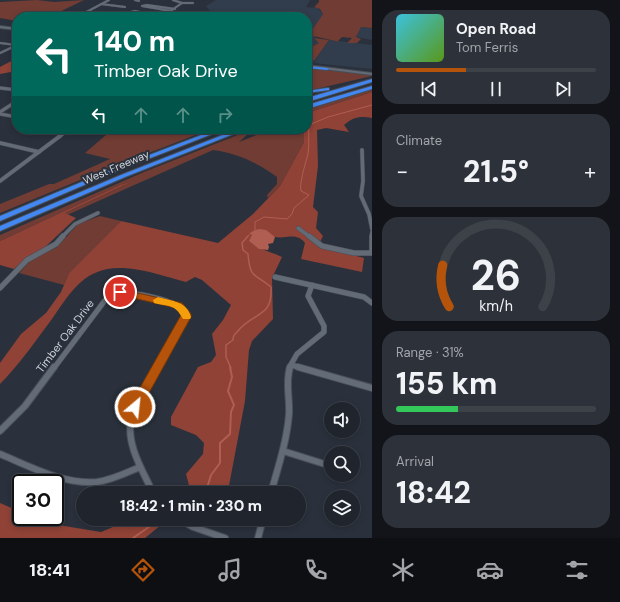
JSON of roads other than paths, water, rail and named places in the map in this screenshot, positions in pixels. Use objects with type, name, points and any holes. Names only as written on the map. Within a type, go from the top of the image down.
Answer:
[{"type":"highway","points":[[312,66],[327,68]]},
{"type":"highway","points":[[312,91],[372,83]]},
{"type":"highway","points":[[312,99],[372,83]]},
{"type":"highway","points":[[312,105],[372,83]]},
{"type":"highway","name":"West Freeway","points":[[0,219],[115,170],[209,134]]},
{"type":"highway","name":"West Freeway","points":[[0,229],[123,176],[230,134]]},
{"type":"main road","points":[[0,27],[12,28]]},
{"type":"main road","points":[[312,67],[372,73]]},
{"type":"main road","points":[[327,68],[372,73]]},
{"type":"street","points":[[86,12],[109,0]]},
{"type":"street","points":[[174,0],[182,3],[193,3]]},
{"type":"street","points":[[175,9],[147,5],[142,6],[171,11],[175,9],[182,3]]},
{"type":"street","points":[[100,4],[125,7]]},
{"type":"street","points":[[131,12],[135,10],[143,12]]},
{"type":"street","points":[[0,43],[12,44]]},
{"type":"street","points":[[0,52],[12,47]]},
{"type":"street","points":[[0,88],[12,89]]},
{"type":"street","points":[[0,113],[12,105]]},
{"type":"street","points":[[0,113],[12,116]]},
{"type":"street","points":[[0,180],[62,134]]},
{"type":"street","points":[[0,143],[39,152]]},
{"type":"street","points":[[298,228],[322,246],[354,253],[372,253],[372,231],[369,214],[361,199],[363,181],[362,150]]},
{"type":"street","points":[[0,288],[27,260],[56,244],[75,224],[98,213]]},
{"type":"street","points":[[275,277],[364,297],[372,303]]},
{"type":"street","points":[[273,486],[283,451],[290,414],[286,389],[287,378],[291,365],[294,357],[302,348],[324,332],[324,326],[308,296],[312,285]]},
{"type":"street","name":"Timber Oak Drive","points":[[0,431],[25,406],[109,295],[117,292],[126,293],[179,306],[185,311],[186,317],[141,396],[131,420],[132,446],[140,467]]},
{"type":"street","points":[[291,365],[372,388]]},
{"type":"street","points":[[283,451],[324,464]]},
{"type":"street","points":[[0,454],[69,479],[90,482],[113,478],[140,467],[150,486]]},
{"type":"street","points":[[191,526],[225,538]]},
{"type":"street","points":[[258,538],[261,526]]},
{"type":"waterway","points":[[312,124],[328,117],[372,105]]},
{"type":"waterway","points":[[255,230],[255,222],[264,217],[287,219],[292,214],[294,208],[309,195],[301,191],[302,174],[308,154],[309,134]]},
{"type":"waterway","points":[[248,236],[252,232]]},
{"type":"waterway","points":[[231,368],[226,357],[226,345],[233,340],[234,335],[243,325],[265,310],[269,305],[271,297],[271,287],[254,275],[250,268],[248,254],[243,250],[242,243],[248,236]]},
{"type":"waterway","points":[[208,486],[211,475],[220,463],[220,443],[230,434],[231,412],[234,405],[228,391],[232,377],[230,367]]},
{"type":"waterway","points":[[133,538],[150,526]]}]
